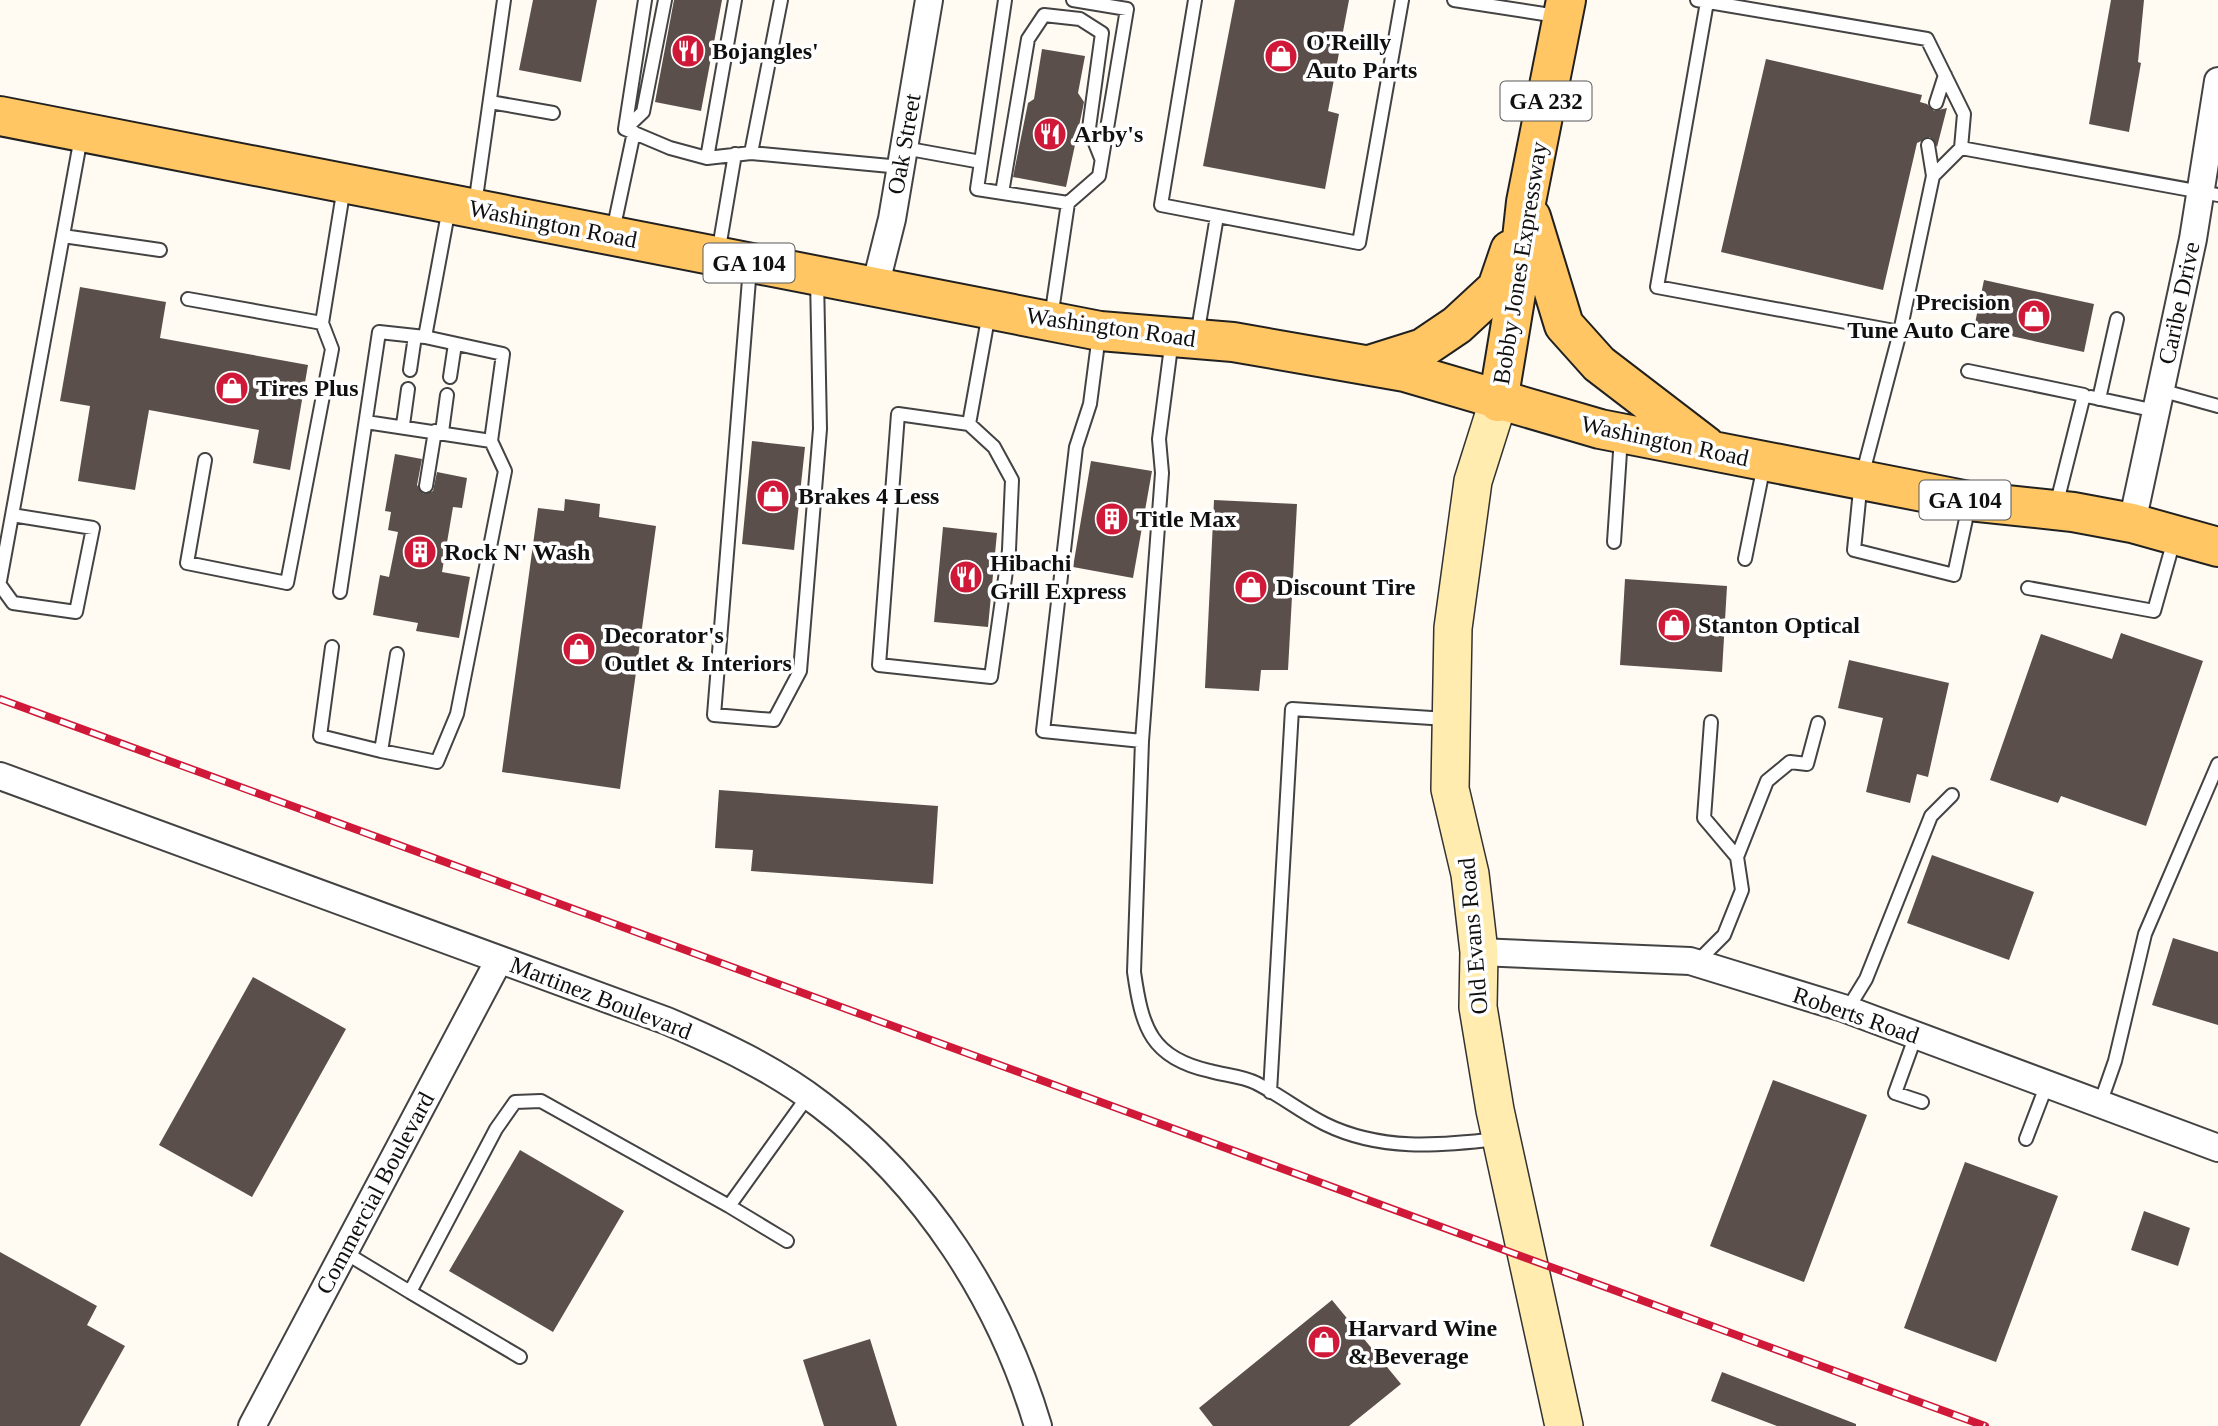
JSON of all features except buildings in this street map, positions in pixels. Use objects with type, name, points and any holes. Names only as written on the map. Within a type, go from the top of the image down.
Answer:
[{"type":"main road","name":"Bobby Jones Expressway","points":[[1498,402],[1516,293],[1526,202],[1564,8]]},
{"type":"main road","name":"Washington Road","points":[[0,116],[1100,331],[1233,342],[1405,372],[1498,402],[1621,433],[1969,501],[2056,510],[2132,523],[2175,535],[2215,542]]},
{"type":"main road","points":[[1366,366],[1423,348],[1457,326],[1497,288],[1526,202]]},
{"type":"main road","points":[[1526,202],[1564,325],[1599,364],[1712,451]]},
{"type":"street","name":"Oak Street","points":[[875,287],[902,158],[929,0]]},
{"type":"street","name":"Caribe Drive","points":[[2132,523],[2158,401],[2209,193],[2218,81]]},
{"type":"street","name":"Old Evans Road","points":[[1498,402],[1473,481],[1453,628],[1449,719],[1450,789],[1471,874],[1479,952],[1478,1007],[1501,1139],[1564,1426]]},
{"type":"street","name":"Martinez Boulevard","points":[[0,776],[667,1021],[726,1046],[808,1096],[893,1170],[964,1261],[995,1317],[1038,1426]]},
{"type":"street","name":"Roberts Road","points":[[1479,952],[1696,963],[1847,1010],[2218,1148]]},
{"type":"street","name":"Commercial Boulevard","points":[[252,1426],[499,960]]},
{"type":"lane","points":[[410,370],[462,206],[490,102],[504,0]]},
{"type":"lane","points":[[612,236],[629,130],[645,0]]},
{"type":"lane","points":[[629,130],[643,112],[665,0]]},
{"type":"lane","points":[[707,158],[735,0]]},
{"type":"lane","points":[[751,153],[781,0]]},
{"type":"lane","points":[[1005,0],[977,189],[1068,204]]},
{"type":"lane","points":[[1050,321],[1068,204],[1099,176],[1127,9],[1073,0]]},
{"type":"lane","points":[[1195,0],[1161,205],[1359,243],[1402,0]]},
{"type":"lane","points":[[1454,0],[1564,8]]},
{"type":"lane","points":[[1900,332],[1657,287],[1702,1],[1927,39],[1964,114],[1961,148],[1933,176]]},
{"type":"lane","points":[[1002,193],[1028,39],[1044,15],[1080,19],[1102,33],[1089,128],[1102,160]]},
{"type":"lane","points":[[1936,103],[1945,75]]},
{"type":"lane","points":[[490,102],[552,113]]},
{"type":"lane","points":[[629,130],[670,148],[707,158],[751,153],[981,162]]},
{"type":"lane","points":[[12,515],[93,528],[76,612],[13,603],[0,583],[12,515],[82,132]]},
{"type":"lane","points":[[1928,145],[1933,176],[1900,332],[1861,480],[1854,550],[1954,575],[1969,501]]},
{"type":"lane","points":[[1961,148],[2209,193]]},
{"type":"lane","points":[[736,155],[734,260],[714,715],[774,720],[800,671],[820,429],[817,274]]},
{"type":"lane","points":[[205,460],[187,563],[287,583],[332,349],[322,323],[345,184]]},
{"type":"lane","points":[[1217,216],[1159,439],[1162,473],[1142,741],[1134,972],[1139,1006],[1147,1030],[1159,1049],[1182,1065],[1254,1082],[1324,1124],[1358,1137],[1403,1146],[1434,1146],[1501,1139]]},
{"type":"lane","points":[[63,236],[160,250]]},
{"type":"lane","points":[[188,299],[322,323]]},
{"type":"lane","points":[[969,424],[990,310]]},
{"type":"lane","points":[[2099,399],[2117,319]]},
{"type":"lane","points":[[1100,331],[1090,404],[1076,447],[1043,731],[1142,741]]},
{"type":"lane","points":[[332,647],[320,736],[437,761],[457,714],[505,471],[491,441],[503,354],[420,337],[379,332],[340,592]]},
{"type":"lane","points":[[450,377],[455,344]]},
{"type":"lane","points":[[1968,370],[2099,399],[2218,406]]},
{"type":"lane","points":[[403,425],[408,389]]},
{"type":"lane","points":[[426,486],[447,395]]},
{"type":"lane","points":[[2056,510],[2084,395]]},
{"type":"lane","points":[[898,414],[969,424],[994,447],[1012,480],[1009,550],[991,677],[879,665],[898,414]]},
{"type":"lane","points":[[366,422],[403,425],[491,441]]},
{"type":"lane","points":[[1614,542],[1621,433]]},
{"type":"lane","points":[[1745,558],[1765,461]]},
{"type":"lane","points":[[2028,588],[2154,611],[2175,535]]},
{"type":"lane","points":[[381,751],[397,654]]},
{"type":"lane","points":[[1270,1092],[1292,709],[1449,719]]},
{"type":"lane","points":[[1711,722],[1704,818],[1737,857]]},
{"type":"lane","points":[[1696,963],[1724,935],[1742,890],[1737,857],[1766,782],[1790,762],[1807,764],[1818,723]]},
{"type":"lane","points":[[2100,1104],[2115,1061],[2145,934],[2218,764]]},
{"type":"lane","points":[[1847,1010],[1866,979],[1931,816],[1952,795]]},
{"type":"lane","points":[[1916,1035],[1895,1093],[1922,1102]]},
{"type":"lane","points":[[2026,1139],[2047,1084]]},
{"type":"lane","points":[[729,1206],[808,1096]]},
{"type":"lane","points":[[410,1292],[496,1129],[515,1102],[541,1101],[729,1206],[786,1241]]},
{"type":"lane","points":[[344,1252],[520,1357]]},
{"type":"railway","points":[[0,699],[1985,1426]]},
{"type":"place","name":"Bojangles'","points":[[688,51]]},
{"type":"place","name":"O'Reilly Auto Parts","points":[[1281,56]]},
{"type":"place","name":"Arby's","points":[[1050,134]]},
{"type":"place","name":"Precision Tune Auto Care","points":[[2034,316]]},
{"type":"place","name":"Tires Plus","points":[[232,388]]},
{"type":"place","name":"Brakes 4 Less","points":[[773,496]]},
{"type":"place","name":"Title Max","points":[[1112,519]]},
{"type":"place","name":"Rock N' Wash","points":[[420,552]]},
{"type":"place","name":"Hibachi Grill Express","points":[[966,577]]},
{"type":"place","name":"Discount Tire","points":[[1251,587]]},
{"type":"place","name":"Stanton Optical","points":[[1674,625]]},
{"type":"place","name":"Decorator's Outlet & Interiors","points":[[579,649]]},
{"type":"place","name":"Harvard Wine & Beverage","points":[[1324,1342]]}]
